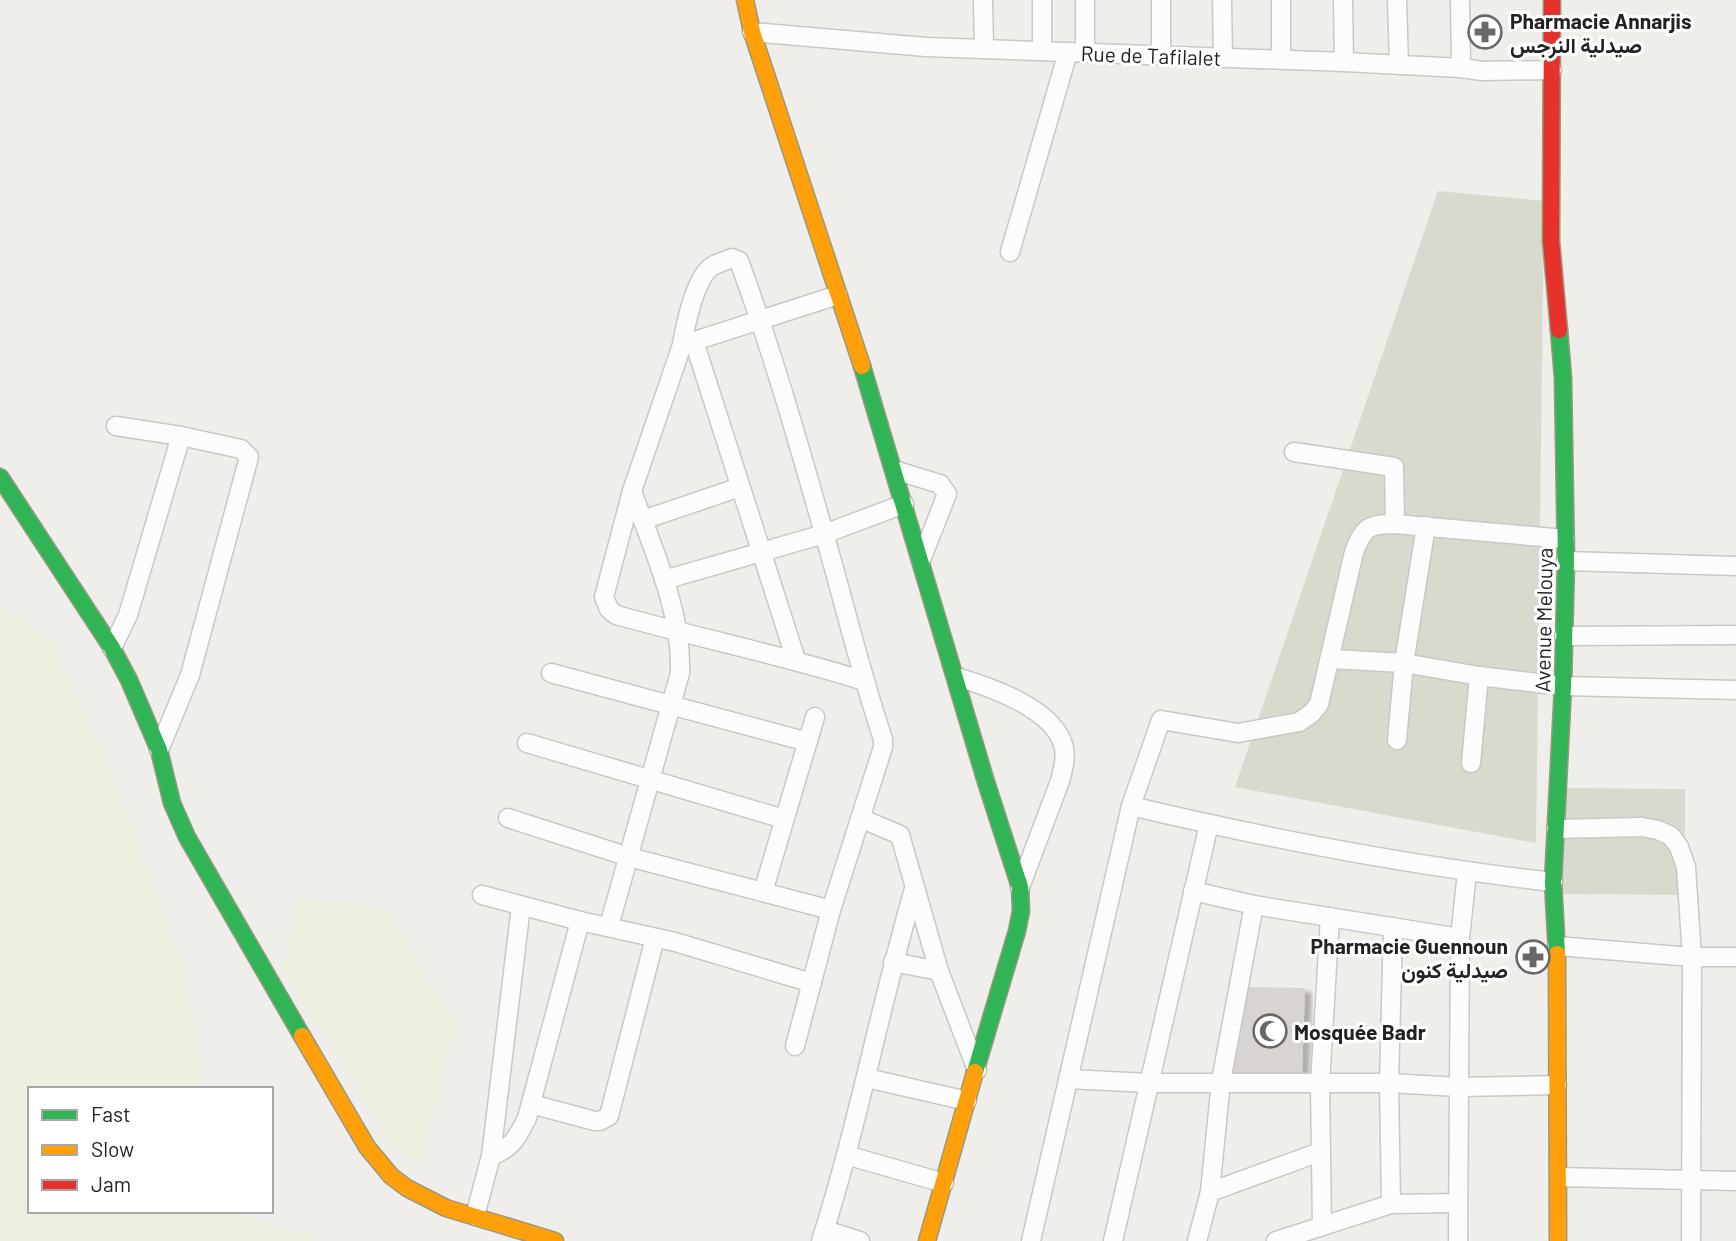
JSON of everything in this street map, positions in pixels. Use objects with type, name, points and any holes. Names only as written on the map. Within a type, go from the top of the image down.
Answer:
[{"type":"street","points":[[745,0],[752,32],[894,470],[986,782],[1020,887],[1021,911],[1017,931],[927,1241]]},
{"type":"street","points":[[984,0],[984,49]]},
{"type":"street","points":[[1042,0],[1042,51]]},
{"type":"street","points":[[1010,252],[1076,52],[1085,0]]},
{"type":"street","points":[[1161,0],[1161,55]]},
{"type":"street","points":[[1222,0],[1223,58]]},
{"type":"street","points":[[1281,0],[1281,60]]},
{"type":"street","points":[[1343,0],[1344,62]]},
{"type":"street","points":[[1397,0],[1399,65]]},
{"type":"street","points":[[1460,0],[1461,68]]},
{"type":"street","name":"Avenue Melouya","points":[[1552,0],[1551,241],[1563,378],[1566,561],[1553,882],[1557,946],[1558,1241]]},
{"type":"street","name":"Rue de Tafilalet","points":[[752,32],[926,47],[1344,62],[1482,71],[1552,70]]},
{"type":"street","points":[[795,1046],[831,910],[883,747],[883,739],[760,320],[739,261],[732,258],[709,269],[698,288],[686,320],[688,343],[740,487],[796,660]]},
{"type":"street","points":[[688,343],[838,295]]},
{"type":"street","points":[[688,343],[632,491],[604,597],[609,609],[616,615],[796,660],[864,681]]},
{"type":"street","points":[[116,426],[241,449],[249,457],[190,675],[159,750]]},
{"type":"street","points":[[112,648],[128,615],[181,436]]},
{"type":"street","points":[[1294,452],[1394,467],[1395,524]]},
{"type":"street","points":[[894,470],[940,484],[947,494],[921,560]]},
{"type":"street","points":[[0,477],[112,648],[159,750],[172,803],[187,837],[367,1147],[390,1175],[412,1192],[475,1216],[555,1241]]},
{"type":"street","points":[[643,520],[740,487]]},
{"type":"street","points":[[609,926],[680,673],[679,632],[664,580],[632,491]]},
{"type":"street","points":[[664,580],[824,534],[904,504]]},
{"type":"street","points":[[1031,1241],[1131,806],[1161,720],[1238,733],[1299,722],[1312,713],[1319,704],[1331,659],[1354,552],[1360,537],[1369,526],[1426,526],[1565,539]]},
{"type":"street","points":[[1397,740],[1404,663],[1426,526]]},
{"type":"street","points":[[1566,561],[1736,566]]},
{"type":"street","points":[[1564,636],[1736,635]]},
{"type":"street","points":[[1331,659],[1404,663],[1479,676],[1563,685],[1736,690]]},
{"type":"street","points":[[551,673],[808,742]]},
{"type":"street","points":[[1471,763],[1479,676]]},
{"type":"street","points":[[957,677],[999,691],[1027,705],[1057,731],[1064,747],[1065,763],[1060,781],[1020,887]]},
{"type":"street","points":[[763,892],[815,718]]},
{"type":"street","points":[[527,744],[784,819]]},
{"type":"street","points":[[1131,806],[1209,824],[1467,872],[1553,882]]},
{"type":"street","points":[[508,818],[629,857],[831,910]]},
{"type":"street","points":[[860,818],[900,835],[939,971],[976,1070]]},
{"type":"street","points":[[1113,1241],[1209,824]]},
{"type":"street","points":[[1556,829],[1642,827],[1671,836],[1679,847],[1686,867],[1692,957],[1691,1241]]},
{"type":"street","points":[[1458,1241],[1460,938],[1467,872]]},
{"type":"street","points":[[860,1241],[823,1235],[867,1078],[893,961],[914,889]]},
{"type":"street","points":[[1193,891],[1254,905],[1460,938]]},
{"type":"street","points":[[482,895],[675,942],[812,983]]},
{"type":"street","points":[[1197,1241],[1210,1192],[1221,1081],[1254,905]]},
{"type":"street","points":[[475,1216],[491,1156],[521,906]]},
{"type":"street","points":[[1322,1226],[1320,1084],[1331,917]]},
{"type":"street","points":[[491,1156],[507,1149],[516,1139],[531,1104],[580,921]]},
{"type":"street","points":[[1391,1204],[1389,1083],[1393,927]]},
{"type":"street","points":[[531,1104],[595,1121],[609,1116],[655,939]]},
{"type":"street","points":[[1557,946],[1692,957],[1736,957]]},
{"type":"street","points":[[893,961],[939,971]]},
{"type":"street","points":[[867,1078],[967,1101]]},
{"type":"street","points":[[1068,1079],[1149,1083],[1389,1083],[1459,1087],[1557,1085]]},
{"type":"street","points":[[1210,1192],[1320,1152]]},
{"type":"street","points":[[846,1155],[944,1183]]},
{"type":"street","points":[[1559,1177],[1736,1181]]},
{"type":"street","points":[[1276,1241],[1391,1204],[1458,1203]]},
{"type":"shaded area","points":[[1438,191],[1544,201],[1536,843],[1235,787]]},
{"type":"shaded area","points":[[1560,788],[1685,789],[1685,895],[1559,894]]},
{"type":"green space","points":[[0,605],[54,642],[130,819],[186,975],[205,1087],[28,1087],[28,1213],[236,1213],[312,1236],[313,1241],[0,1241]]},
{"type":"green space","points":[[301,897],[383,907],[457,1025],[422,1161],[389,1145],[352,1077],[281,967]]},
{"type":"building","name":"Mosquée Badr","points":[[1244,987],[1305,988],[1302,1074],[1227,1075]]},
{"type":"traffic: fast","points":[[1557,954],[1553,882],[1566,561],[1563,378],[1559,330]]},
{"type":"traffic: fast","points":[[862,366],[1020,887],[1021,911],[1017,931],[975,1072]]},
{"type":"traffic: fast","points":[[0,477],[112,648],[159,750],[172,803],[187,837],[302,1036]]},
{"type":"traffic: slow","points":[[745,0],[752,32],[862,366]]},
{"type":"traffic: slow","points":[[1557,954],[1558,1241]]},
{"type":"traffic: slow","points":[[302,1036],[367,1147],[391,1176],[407,1188],[446,1208],[555,1241]]},
{"type":"traffic: slow","points":[[927,1241],[975,1072]]},
{"type":"traffic: jam","points":[[1552,0],[1551,241],[1559,330]]},
{"type":"place","name":"Pharmacie Annarjis صيدلية النرجس","points":[[1485,32]]},
{"type":"place","name":"Pharmacie Guennoun صيدلية كنون","points":[[1533,957]]},
{"type":"place","name":"Mosquée Badr","points":[[1270,1031]]}]
